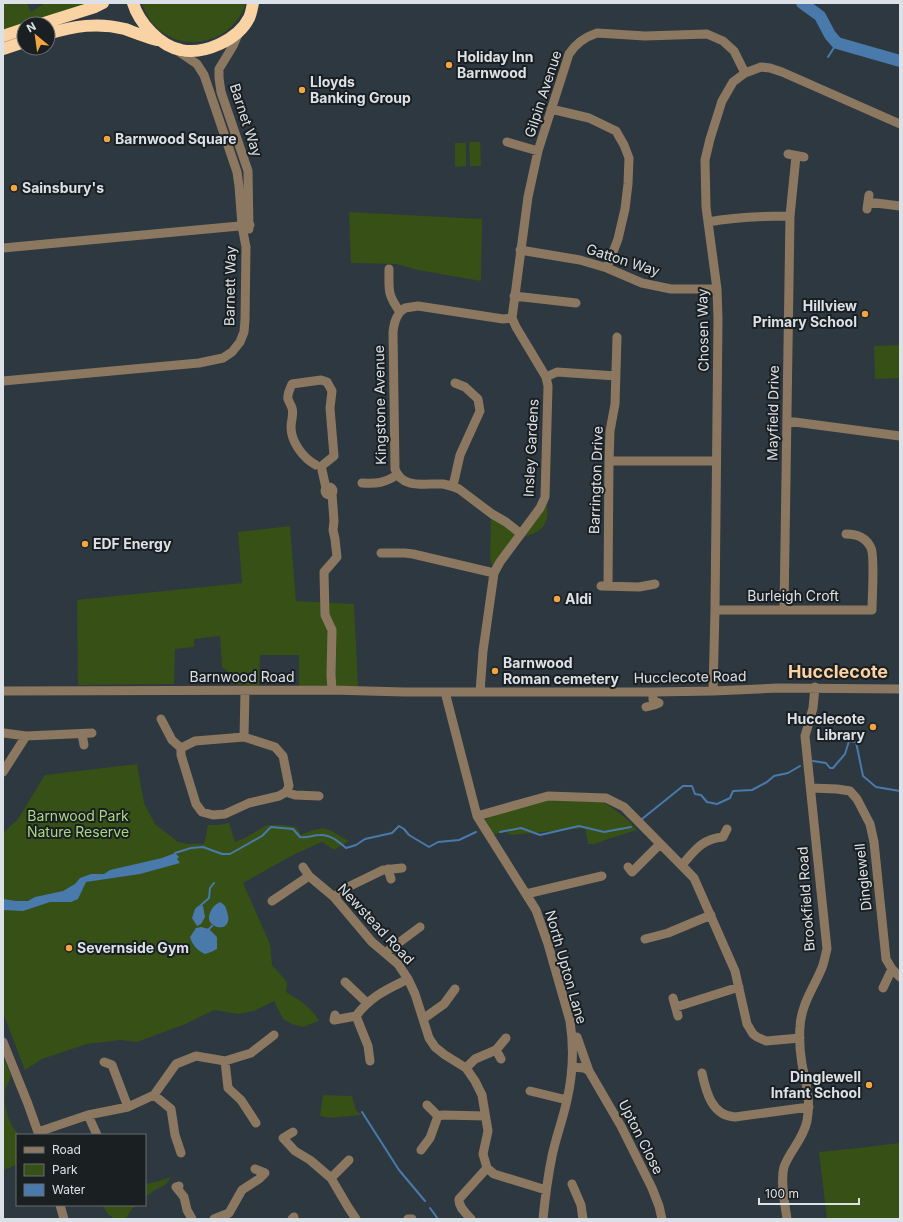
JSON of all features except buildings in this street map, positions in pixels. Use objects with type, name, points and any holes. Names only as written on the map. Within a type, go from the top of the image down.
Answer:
[{"type":"highway","points":[[56,19],[103,3]]},
{"type":"highway","points":[[133,3],[136,12],[153,35],[176,49],[188,51],[209,48],[228,39],[241,28],[261,3]]},
{"type":"highway","points":[[249,18],[253,3]]},
{"type":"highway","points":[[56,32],[74,27],[93,25],[124,29],[163,42]]},
{"type":"highway","points":[[3,36],[16,32]]},
{"type":"highway","points":[[3,49],[16,45]]},
{"type":"street","name":"Barnet Way","points":[[241,28],[233,46],[219,69],[218,78],[221,92],[248,171],[246,247]]},
{"type":"street","name":"Gilpin Avenue","points":[[512,318],[528,197],[538,151],[565,64],[572,48],[579,41],[598,33],[646,36],[707,34],[722,41],[734,51],[745,73]]},
{"type":"street","name":"Barnet Way","points":[[176,49],[197,64],[204,75],[237,172],[246,226]]},
{"type":"street","name":"Chosen Way","points":[[713,691],[718,318],[717,289],[706,207],[705,160],[722,100],[732,82],[745,73],[761,68],[770,68],[831,93],[850,98],[900,124]]},
{"type":"street","points":[[551,109],[589,118],[616,131],[629,158],[628,184],[618,239],[607,268]]},
{"type":"street","points":[[507,142],[538,151]]},
{"type":"street","name":"Mayfield Drive","points":[[784,610],[790,216],[796,156]]},
{"type":"street","points":[[868,202],[900,206]]},
{"type":"street","points":[[708,222],[754,216],[790,216]]},
{"type":"street","name":"Barnett Way","points":[[3,248],[246,226]]},
{"type":"street","name":"Barnett Way","points":[[3,381],[199,363],[223,358],[232,352],[240,342],[244,332],[246,247]]},
{"type":"street","name":"Gatton Way","points":[[520,250],[580,260],[607,268],[642,283],[672,290],[717,289]]},
{"type":"street","points":[[389,269],[389,293],[392,301],[400,312],[405,308],[418,306],[503,319],[512,318]]},
{"type":"street","points":[[514,296],[576,303]]},
{"type":"street","name":"Kingstone Avenue","points":[[400,312],[396,318],[393,332],[395,469],[397,475],[408,482],[417,485],[443,484],[453,486],[521,534]]},
{"type":"street","name":"Insley Gardens","points":[[480,692],[483,652],[494,573],[500,562],[540,508],[545,497],[548,386],[546,377],[512,318]]},
{"type":"street","name":"Barrington Drive","points":[[617,337],[615,404],[610,431],[608,461],[604,586],[639,587],[657,581]]},
{"type":"street","points":[[546,377],[557,372],[616,376]]},
{"type":"street","points":[[321,466],[334,456],[330,408],[332,391],[327,382],[321,380],[292,384],[288,392],[288,398],[292,407],[293,419],[291,426],[294,442],[309,461],[321,466],[329,491],[334,521],[333,530],[337,557],[324,572],[325,615],[332,630],[332,690]]},
{"type":"street","points":[[453,486],[460,455],[480,411],[478,399],[465,387],[455,383]]},
{"type":"street","points":[[787,421],[900,436]]},
{"type":"street","points":[[608,461],[716,461]]},
{"type":"street","points":[[362,483],[378,483],[388,481],[397,475]]},
{"type":"street","name":"Burleigh Croft","points":[[715,610],[872,610],[873,552],[867,541],[853,532]]},
{"type":"street","points":[[381,553],[397,552],[413,554],[494,573]]},
{"type":"street","name":"Hucclecote Road","points":[[480,692],[652,692],[815,687],[900,689]]},
{"type":"street","name":"Brookfield Road","points":[[787,1219],[783,1173],[789,1157],[802,1136],[807,1121],[809,1107],[808,1092],[801,1062],[800,1038],[802,1015],[804,1006],[822,969],[827,949],[805,736],[813,708],[815,687]]},
{"type":"street","name":"Barnwood Road","points":[[3,691],[332,690],[480,692]]},
{"type":"street","points":[[244,737],[245,691]]},
{"type":"street","name":"North Upton Lane","points":[[445,692],[477,816],[536,910],[560,984],[570,1021],[572,1033],[572,1067],[567,1100],[552,1155],[543,1219]]},
{"type":"street","points":[[646,707],[659,703],[654,700],[652,692]]},
{"type":"street","points":[[161,719],[172,740],[182,748]]},
{"type":"street","points":[[4,733],[26,736],[92,733]]},
{"type":"street","points":[[82,734],[84,745]]},
{"type":"street","points":[[3,772],[26,736]]},
{"type":"street","points":[[244,737],[275,747],[283,756],[288,786],[286,792],[279,796],[249,803],[225,814],[213,815],[202,812],[196,804],[181,755],[182,748],[196,741],[244,737]]},
{"type":"street","name":"Dinglewell","points":[[811,788],[837,788],[850,791],[857,799],[870,824],[874,842],[886,959],[892,969],[900,977]]},
{"type":"street","points":[[286,792],[295,795],[319,796]]},
{"type":"street","points":[[477,816],[548,796],[606,798],[624,807],[694,878],[735,971],[747,1024],[753,1034],[761,1040],[766,1041],[800,1038]]},
{"type":"street","points":[[682,865],[700,845],[708,840],[725,833],[730,844]]},
{"type":"street","points":[[632,872],[660,844]]},
{"type":"street","name":"Newstead Road","points":[[302,867],[309,876],[334,897],[372,942],[398,964],[408,979],[415,994],[429,1038],[435,1047],[466,1068],[482,1095],[488,1130],[483,1154],[487,1168]]},
{"type":"street","points":[[334,897],[348,887],[383,870],[402,868]]},
{"type":"street","points":[[388,869],[391,879]]},
{"type":"street","points":[[272,901],[309,876]]},
{"type":"street","points":[[526,894],[602,876]]},
{"type":"street","points":[[645,939],[668,933],[711,915]]},
{"type":"street","points":[[385,953],[418,931]]},
{"type":"street","points":[[883,988],[892,969]]},
{"type":"street","points":[[332,1019],[356,1016],[367,1003],[379,993],[408,979]]},
{"type":"street","points":[[345,982],[367,1003]]},
{"type":"street","points":[[676,1007],[739,987]]},
{"type":"street","points":[[423,1019],[444,1004],[455,989]]},
{"type":"street","points":[[356,1016],[368,1046],[370,1061]]},
{"type":"street","points":[[3,1042],[39,1134],[88,1115],[128,1107],[154,1095],[176,1064],[196,1056],[225,1061],[251,1053],[274,1035]]},
{"type":"street","name":"Upton Close","points":[[577,1037],[589,1071],[621,1126],[652,1188],[662,1219]]},
{"type":"street","points":[[466,1068],[475,1059],[496,1050],[506,1038]]},
{"type":"street","points":[[496,1050],[501,1059]]},
{"type":"street","points":[[225,1061],[228,1088],[241,1100],[256,1123]]},
{"type":"street","points":[[104,1062],[112,1065],[128,1107]]},
{"type":"street","points":[[572,1067],[584,1068],[589,1071]]},
{"type":"street","points":[[703,1073],[712,1104],[723,1115],[735,1117],[809,1107]]},
{"type":"street","points":[[530,1091],[567,1100]]},
{"type":"street","points":[[154,1095],[171,1109],[175,1135],[181,1153]]},
{"type":"street","points":[[426,1105],[438,1116]]},
{"type":"street","points":[[88,1115],[98,1134]]},
{"type":"street","points":[[438,1116],[485,1116]]},
{"type":"street","points":[[421,1150],[430,1138],[438,1116]]},
{"type":"street","points":[[293,1132],[284,1138],[295,1151],[310,1160],[331,1178],[356,1219]]},
{"type":"street","points":[[331,1178],[349,1160]]},
{"type":"street","points":[[471,1219],[461,1207],[455,1203],[487,1168],[494,1174],[546,1190]]},
{"type":"street","points":[[214,1219],[232,1216],[242,1190],[259,1179],[265,1173],[255,1170]]},
{"type":"street","points":[[572,1184],[581,1205],[583,1219]]},
{"type":"street","points":[[179,1186],[176,1187],[184,1197],[187,1210],[192,1219]]},
{"type":"green space","points":[[3,3],[27,3],[31,12],[45,3],[94,3],[54,16],[16,16],[16,27],[3,32]]},
{"type":"green space","points":[[142,3],[246,3],[237,20],[225,32],[210,39],[194,42],[177,40],[163,33],[150,20]]},
{"type":"green space","points":[[469,142],[480,142],[481,166],[470,166]]},
{"type":"green space","points":[[455,143],[466,143],[466,166],[455,167]]},
{"type":"green space","points":[[349,212],[482,219],[481,281],[418,270],[397,264],[351,263]]},
{"type":"green space","points":[[900,345],[900,378],[875,379],[874,346]]},
{"type":"green space","points":[[545,497],[547,513],[544,525],[535,533],[519,537],[494,573],[490,558],[491,512],[522,535]]},
{"type":"green space","points":[[290,526],[296,601],[354,604],[358,686],[299,686],[299,655],[260,655],[259,686],[232,684],[232,675],[222,667],[220,636],[194,639],[194,647],[175,649],[174,684],[78,685],[77,600],[242,583],[238,532]]},
{"type":"green space","name":"Barnwood Park Nature Reserve","points":[[137,764],[144,803],[155,824],[178,842],[188,844],[204,844],[208,825],[229,823],[235,842],[267,825],[296,827],[301,835],[317,829],[326,829],[349,841],[334,850],[322,842],[295,854],[243,883],[270,944],[272,965],[287,982],[286,992],[309,1008],[319,1021],[303,1027],[292,1024],[283,1019],[274,1001],[254,1011],[238,1014],[214,1010],[183,1025],[137,1042],[121,1040],[87,1044],[42,1059],[25,1070],[3,1013],[3,833],[18,819],[45,775]]},
{"type":"green space","points":[[546,800],[604,802],[628,820],[637,830],[595,844],[588,844],[585,828],[511,835],[506,832],[491,835],[483,822],[494,813]]},
{"type":"green space","points":[[3,1057],[11,1076],[5,1090],[5,1104],[8,1117],[13,1128],[19,1134],[16,1134],[16,1165],[3,1170]]},
{"type":"green space","points":[[323,1095],[352,1096],[356,1110],[361,1115],[331,1118],[320,1116]]},
{"type":"green space","points":[[900,1143],[900,1219],[827,1219],[819,1152]]},
{"type":"green space","points":[[171,1177],[165,1185],[146,1196],[146,1184]]},
{"type":"green space","points":[[103,1206],[136,1206],[131,1210],[126,1219],[114,1219],[108,1214]]},
{"type":"water","points":[[175,853],[179,857],[177,859],[180,863],[140,874],[86,882],[78,899],[71,902],[50,902],[23,911],[3,910],[3,899],[28,901],[35,897],[63,891],[75,884],[80,878],[91,874],[104,874],[110,870],[162,858]]},
{"type":"water","points":[[220,902],[226,908],[228,921],[226,925],[218,927],[210,922],[209,918],[212,908]]},
{"type":"water","points":[[198,906],[203,906],[205,917],[201,924],[197,926],[192,918],[195,909]]},
{"type":"water","points":[[201,927],[209,929],[217,937],[217,949],[205,954],[192,943],[190,937],[196,928]]},
{"type":"waterway","points":[[802,3],[820,16],[830,35],[837,43],[900,61]]},
{"type":"waterway","points":[[828,57],[837,43]]},
{"type":"waterway","points":[[813,761],[826,763],[830,768],[833,768],[845,754],[849,741],[856,742],[863,776],[876,787],[900,791]]},
{"type":"waterway","points":[[642,819],[683,786],[692,786],[695,794],[701,795],[707,802],[717,804],[730,798],[733,791],[752,790],[767,782],[774,776],[788,773],[800,766]]},
{"type":"waterway","points":[[175,853],[191,848],[203,847],[222,854],[230,854],[262,836],[271,827],[293,829],[300,837],[324,835],[334,839],[346,848],[356,845],[365,839],[392,833],[399,826],[409,835],[429,847],[438,842],[459,840],[476,832]]},
{"type":"waterway","points":[[500,832],[521,828],[540,835],[579,826],[604,832],[631,827]]},
{"type":"waterway","points":[[200,906],[209,898],[210,888],[214,883]]},
{"type":"waterway","points":[[209,929],[212,926]]},
{"type":"waterway","points":[[362,1112],[399,1170],[425,1201]]},
{"type":"waterway","points":[[430,1208],[438,1219]]},
{"type":"place","name":"Holiday Inn Barnwood","points":[[449,65]]},
{"type":"place","name":"Lloyds Banking Group","points":[[302,90]]},
{"type":"place","name":"Barnwood Square","points":[[107,139]]},
{"type":"place","name":"Sainsbury's","points":[[14,188]]},
{"type":"place","name":"Hillview Primary School","points":[[865,314]]},
{"type":"place","name":"EDF Energy","points":[[85,544]]},
{"type":"place","name":"Aldi","points":[[557,599]]},
{"type":"place","name":"Barnwood Roman cemetery","points":[[495,671]]},
{"type":"place","name":"Hucclecote Library","points":[[873,727]]},
{"type":"place","name":"Severnside Gym","points":[[69,948]]},
{"type":"place","name":"Dinglewell Infant School","points":[[869,1085]]},
{"type":"district","name":"Hucclecote","points":[[838,672]]}]
